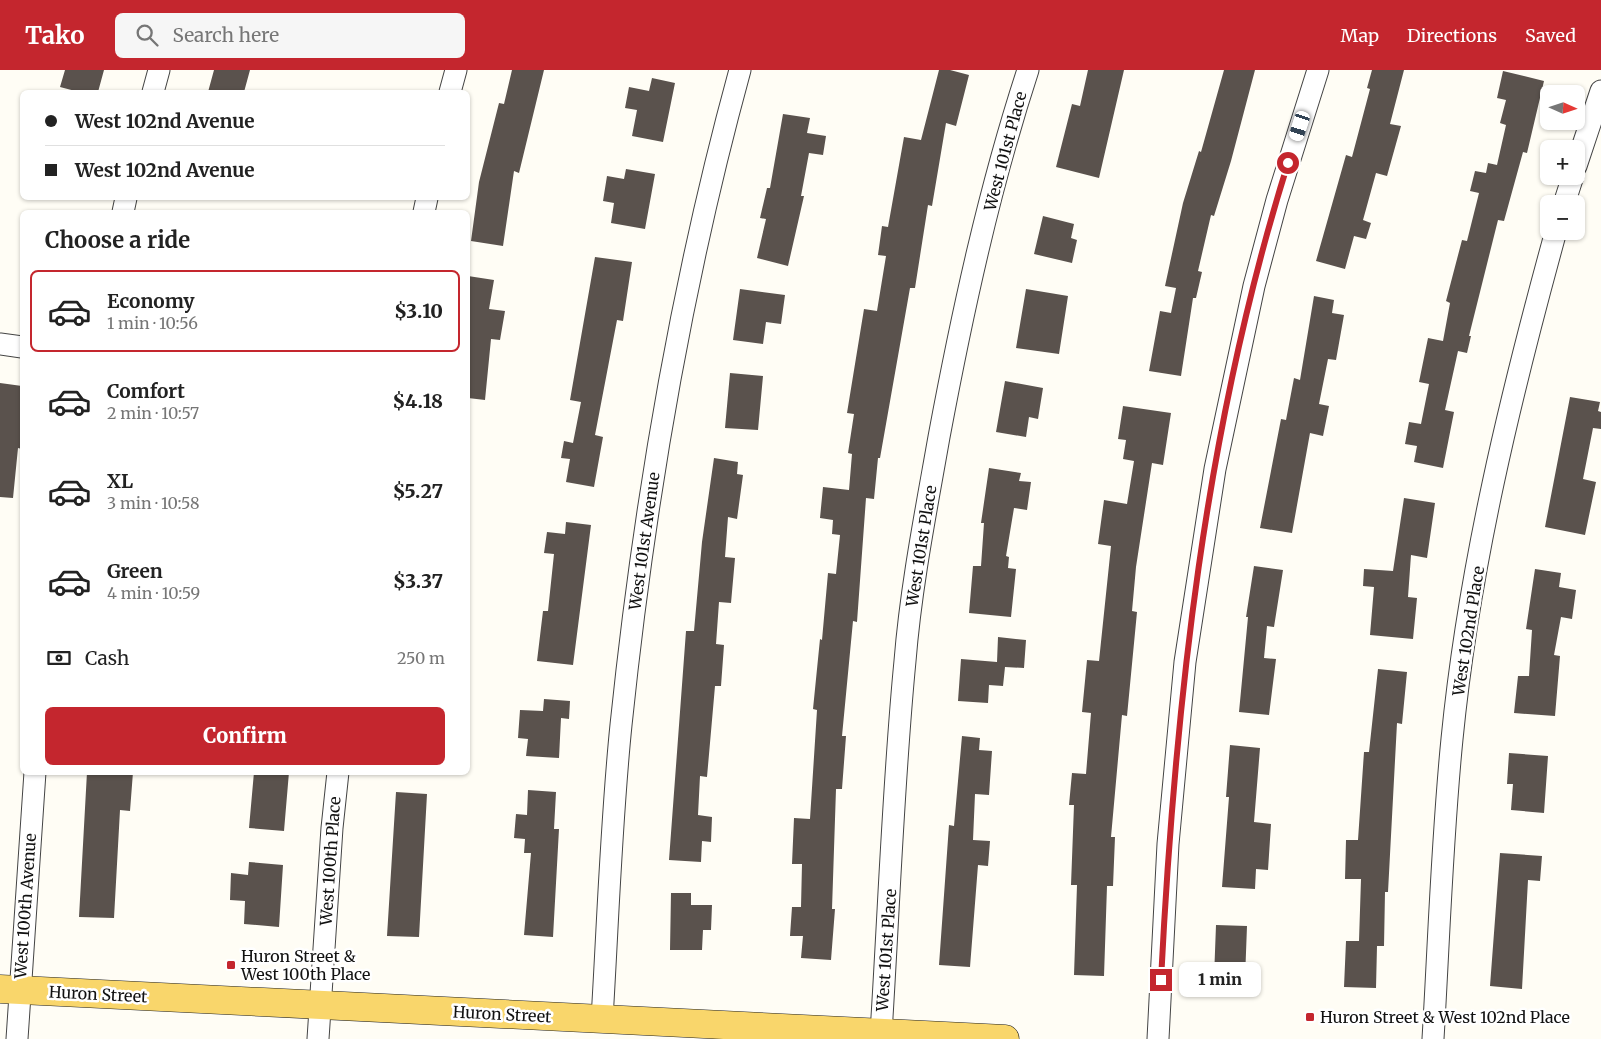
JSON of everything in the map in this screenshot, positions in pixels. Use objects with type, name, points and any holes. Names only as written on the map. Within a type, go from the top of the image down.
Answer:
[{"type":"main road","name":"Huron Street","points":[[10,989],[1005,1039]]},
{"type":"street","points":[[154,90],[159,70]]},
{"type":"street","points":[[451,90],[456,70]]},
{"type":"street","name":"West 101st Avenue","points":[[602,1019],[621,727],[655,457],[683,309],[710,184],[740,70]]},
{"type":"street","name":"West 101st Place","points":[[880,1033],[905,659],[924,517],[948,390],[973,275],[1015,110],[1028,70]]},
{"type":"street","points":[[1158,1039],[1168,844],[1184,671],[1215,469],[1254,286],[1277,200],[1318,70]]},
{"type":"street","points":[[1585,140],[1601,91]]},
{"type":"street","name":"West 102nd Place","points":[[1433,1039],[1452,738],[1467,628],[1484,528],[1504,432],[1554,240]]},
{"type":"street","points":[[0,344],[20,347]]},
{"type":"street","name":"West 100th Avenue","points":[[17,1039],[10,989],[35,775]]},
{"type":"street","name":"West 100th Place","points":[[318,1039],[338,775]]},
{"type":"building","points":[[65,70],[104,70],[99,90],[71,90],[60,87]]},
{"type":"building","points":[[214,70],[250,70],[245,90],[209,90]]},
{"type":"building","points":[[512,70],[544,70],[519,173],[514,171],[503,246],[471,241],[479,182],[499,103],[504,104]]},
{"type":"building","points":[[939,70],[950,70],[969,75],[956,126],[946,123],[932,206],[928,205],[915,288],[910,288],[880,458],[878,458],[874,499],[866,498],[857,622],[853,621],[842,736],[846,736],[842,789],[836,789],[832,909],[835,909],[831,960],[801,958],[803,936],[790,936],[792,907],[801,907],[802,864],[792,864],[794,818],[810,819],[817,710],[813,709],[820,639],[822,640],[828,573],[836,574],[840,535],[832,534],[833,520],[820,518],[823,487],[849,490],[852,454],[848,453],[854,414],[847,413],[864,309],[877,311],[886,256],[878,255],[882,226],[888,227],[904,137],[921,140]]},
{"type":"building","points":[[1088,70],[1124,70],[1099,178],[1056,167],[1072,104],[1080,106]]},
{"type":"building","points":[[1224,70],[1255,70],[1231,161],[1214,216],[1211,215],[1198,271],[1202,272],[1196,298],[1193,298],[1181,376],[1149,371],[1160,311],[1171,313],[1176,288],[1165,286],[1183,203],[1199,151],[1201,152]]},
{"type":"building","points":[[1372,70],[1404,70],[1390,124],[1401,126],[1387,176],[1376,173],[1363,220],[1371,223],[1366,239],[1354,236],[1345,269],[1316,261],[1346,155],[1352,157],[1370,89],[1367,88]]},
{"type":"building","points":[[1503,71],[1544,81],[1543,85],[1540,85],[1540,98],[1527,153],[1523,152],[1504,221],[1498,220],[1469,336],[1471,336],[1467,353],[1458,351],[1445,410],[1454,412],[1443,468],[1414,462],[1417,446],[1405,444],[1409,422],[1421,424],[1429,384],[1419,382],[1428,338],[1443,341],[1450,303],[1446,301],[1462,240],[1467,241],[1479,193],[1470,191],[1475,171],[1486,173],[1488,163],[1497,165],[1506,125],[1500,123],[1506,100],[1497,98]]},
{"type":"building","points":[[652,78],[675,83],[663,142],[632,136],[637,110],[625,108],[629,87],[649,91]]},
{"type":"building","points":[[783,114],[810,118],[807,133],[826,136],[823,155],[809,153],[801,196],[804,196],[788,266],[757,258],[766,219],[760,218],[767,188],[770,188]]},
{"type":"building","points":[[626,169],[655,174],[645,229],[611,223],[614,203],[603,201],[607,176],[624,179]]},
{"type":"building","points":[[1043,216],[1074,224],[1071,238],[1077,240],[1072,263],[1034,254]]},
{"type":"building","points":[[595,257],[632,262],[623,321],[617,320],[595,435],[603,437],[594,487],[566,482],[570,459],[561,458],[564,441],[573,443],[581,402],[570,400]]},
{"type":"building","points":[[470,276],[494,280],[489,309],[505,311],[500,340],[491,339],[485,400],[470,398]]},
{"type":"building","points":[[740,289],[785,295],[781,324],[766,322],[763,344],[733,340]]},
{"type":"building","points":[[1026,289],[1068,296],[1059,354],[1016,348]]},
{"type":"building","points":[[1314,296],[1334,300],[1332,313],[1344,315],[1336,360],[1328,359],[1319,404],[1329,406],[1323,436],[1310,433],[1292,533],[1260,528],[1281,419],[1286,420],[1294,378],[1300,380]]},
{"type":"building","points":[[730,373],[763,376],[758,430],[725,428]]},
{"type":"building","points":[[1005,381],[1043,388],[1038,419],[1029,417],[1026,437],[996,432]]},
{"type":"building","points":[[0,383],[20,386],[20,448],[18,448],[13,498],[0,497]]},
{"type":"building","points":[[1570,397],[1600,402],[1598,411],[1601,412],[1601,429],[1593,428],[1583,479],[1596,482],[1585,535],[1545,527]]},
{"type":"building","points":[[1123,406],[1171,413],[1163,465],[1152,463],[1136,567],[1132,611],[1137,612],[1127,716],[1122,715],[1111,837],[1115,837],[1113,886],[1107,886],[1104,976],[1074,975],[1077,885],[1071,885],[1074,805],[1069,805],[1072,773],[1086,774],[1091,713],[1082,712],[1087,660],[1099,661],[1111,546],[1098,544],[1104,500],[1127,504],[1134,461],[1123,459],[1126,440],[1118,439]]},
{"type":"building","points":[[714,458],[738,462],[737,474],[743,475],[737,519],[728,517],[725,557],[735,558],[731,603],[719,602],[716,644],[724,645],[721,686],[715,686],[707,777],[700,776],[698,815],[712,817],[711,842],[702,841],[701,862],[669,860],[686,631],[694,631],[702,542]]},
{"type":"building","points":[[989,468],[1021,473],[1019,481],[1031,482],[1027,510],[1014,508],[1006,556],[1009,557],[1008,568],[1016,569],[1011,617],[969,613],[973,566],[981,566],[984,523],[981,523]]},
{"type":"building","points":[[1404,498],[1435,503],[1427,558],[1411,555],[1408,597],[1417,598],[1413,639],[1370,635],[1374,587],[1363,586],[1364,569],[1393,571]]},
{"type":"building","points":[[566,522],[591,525],[573,665],[537,661],[543,611],[548,611],[554,554],[544,553],[547,532],[565,534]]},
{"type":"building","points":[[1254,566],[1283,570],[1274,627],[1267,626],[1264,658],[1276,659],[1269,715],[1239,712],[1248,617],[1246,617]]},
{"type":"building","points":[[1535,569],[1561,573],[1559,587],[1576,590],[1572,619],[1561,617],[1554,655],[1560,656],[1555,716],[1514,713],[1518,676],[1529,676],[1532,630],[1526,629]]},
{"type":"building","points":[[998,637],[1026,640],[1024,668],[1005,667],[1003,686],[989,685],[988,703],[958,701],[961,659],[997,662]]},
{"type":"building","points":[[1378,669],[1407,672],[1402,724],[1397,723],[1388,892],[1385,892],[1384,946],[1377,946],[1376,988],[1344,987],[1346,941],[1359,941],[1361,879],[1345,879],[1346,840],[1358,840],[1364,752],[1369,752]]},
{"type":"building","points":[[544,699],[570,701],[569,719],[561,718],[559,758],[526,756],[528,739],[518,738],[520,710],[543,711]]},
{"type":"building","points":[[962,736],[980,738],[979,750],[992,751],[989,795],[975,794],[973,840],[990,841],[988,866],[978,865],[970,967],[939,965],[949,825],[954,826]]},
{"type":"building","points":[[1230,745],[1260,748],[1254,822],[1271,824],[1268,870],[1256,869],[1255,889],[1222,887],[1229,797],[1226,797]]},
{"type":"building","points":[[1509,753],[1548,756],[1544,813],[1511,810],[1513,784],[1507,784]]},
{"type":"building","points":[[87,775],[133,775],[130,811],[120,810],[114,918],[79,917]]},
{"type":"building","points":[[254,775],[289,775],[284,831],[249,828]]},
{"type":"building","points":[[528,790],[556,792],[554,829],[559,829],[553,937],[524,935],[531,853],[524,853],[525,839],[514,838],[516,814],[527,815]]},
{"type":"building","points":[[396,792],[427,794],[419,937],[387,936]]},
{"type":"building","points":[[1500,853],[1542,856],[1540,881],[1528,880],[1522,989],[1490,986]]},
{"type":"building","points":[[249,862],[283,865],[279,927],[244,924],[245,901],[230,900],[231,873],[248,875]]},
{"type":"building","points":[[671,893],[691,893],[691,905],[712,905],[711,930],[703,930],[702,950],[670,950]]},
{"type":"building","points":[[1216,925],[1247,926],[1245,979],[1214,978]]},
{"type":"place","name":"Huron Street & West 100th Place","points":[[231,965]]},
{"type":"place","name":"Huron Street & West 102nd Place","points":[[1310,1017]]},
{"type":"route","points":[[1161,980],[1168,844],[1185,662],[1215,469],[1232,380],[1254,286],[1288,163]]}]
